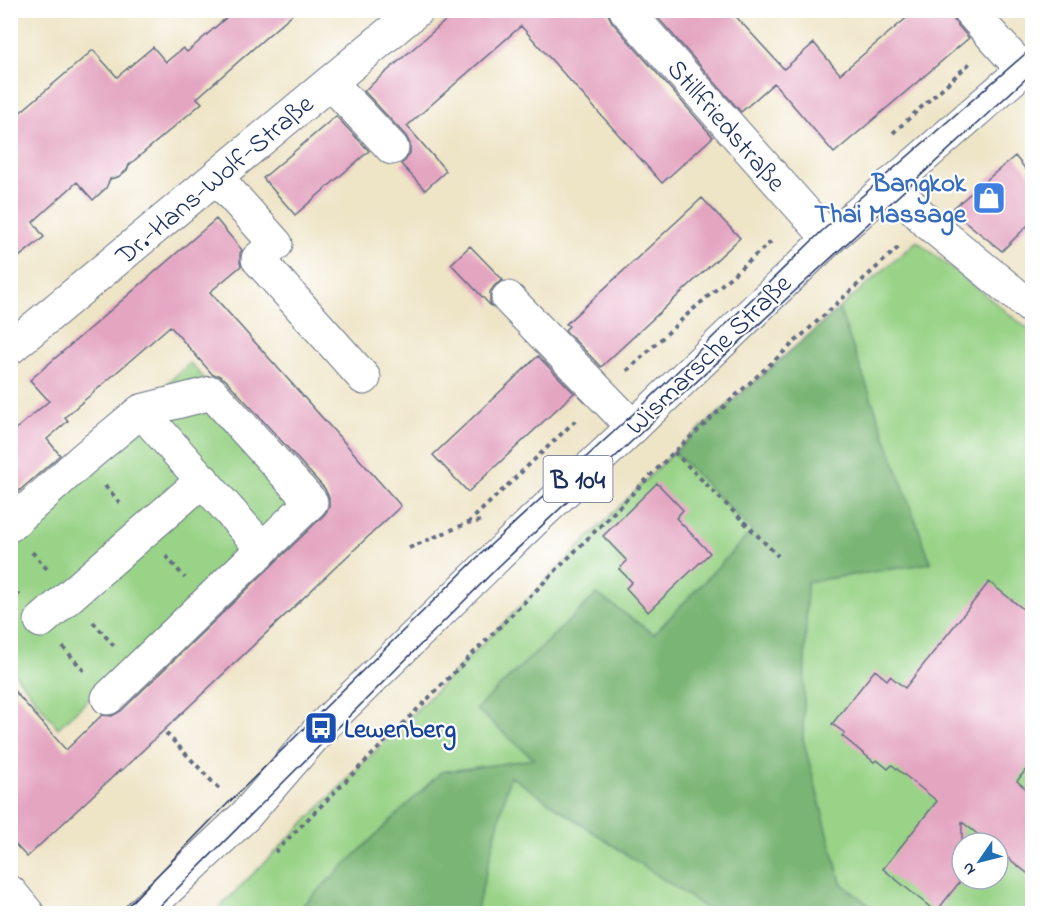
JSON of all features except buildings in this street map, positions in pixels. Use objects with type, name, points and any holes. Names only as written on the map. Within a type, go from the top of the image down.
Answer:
[{"type":"street","name":"Dr.-Hans-Wolf-Straße","points":[[10,348],[417,10]]},
{"type":"street","name":"Stillfriedstraße","points":[[626,10],[829,239]]},
{"type":"street","points":[[969,10],[995,40],[1028,66]]},
{"type":"street","name":"Wismarsche Straße","points":[[141,914],[245,816],[321,728],[532,522],[829,239],[1028,66]]},
{"type":"street","points":[[330,82],[392,148]]},
{"type":"street","points":[[216,177],[276,244],[258,258],[364,378]]},
{"type":"street","points":[[891,184],[927,222],[1032,308]]},
{"type":"street","points":[[508,298],[633,427]]},
{"type":"street","points":[[10,525],[141,411],[212,393],[311,502],[108,698]]},
{"type":"street","points":[[141,411],[263,549]]},
{"type":"street","points":[[41,621],[203,480]]},
{"type":"street","points":[[10,892],[28,914]]},
{"type":"path","points":[[891,134],[1030,10]]},
{"type":"path","points":[[468,523],[690,312],[805,213]]},
{"type":"path","points":[[275,852],[674,452],[927,222]]},
{"type":"path","points":[[674,452],[778,556]]},
{"type":"path","points":[[409,548],[468,523],[523,516],[532,522]]},
{"type":"path","points":[[166,733],[245,816]]},
{"type":"green space","points":[[917,241],[1032,332],[1032,913],[213,914],[674,452]]},
{"type":"green space","points":[[839,309],[931,563],[807,582],[803,739],[841,883],[879,913],[713,913],[510,776],[476,913],[307,913],[302,906],[441,772],[534,759],[476,709],[597,594],[654,634],[752,531],[674,452]]},
{"type":"green space","points":[[190,363],[310,494],[58,728],[11,669],[10,523]]},
{"type":"tram line","points":[[120,914],[213,818],[484,551],[645,403],[822,231],[1032,48]]},
{"type":"tram line","points":[[152,914],[499,566],[1032,73]]},
{"type":"place","name":"Bangkok Thai Massage","points":[[989,198]]},
{"type":"place","name":"Lewenberg","points":[[321,728]]}]
